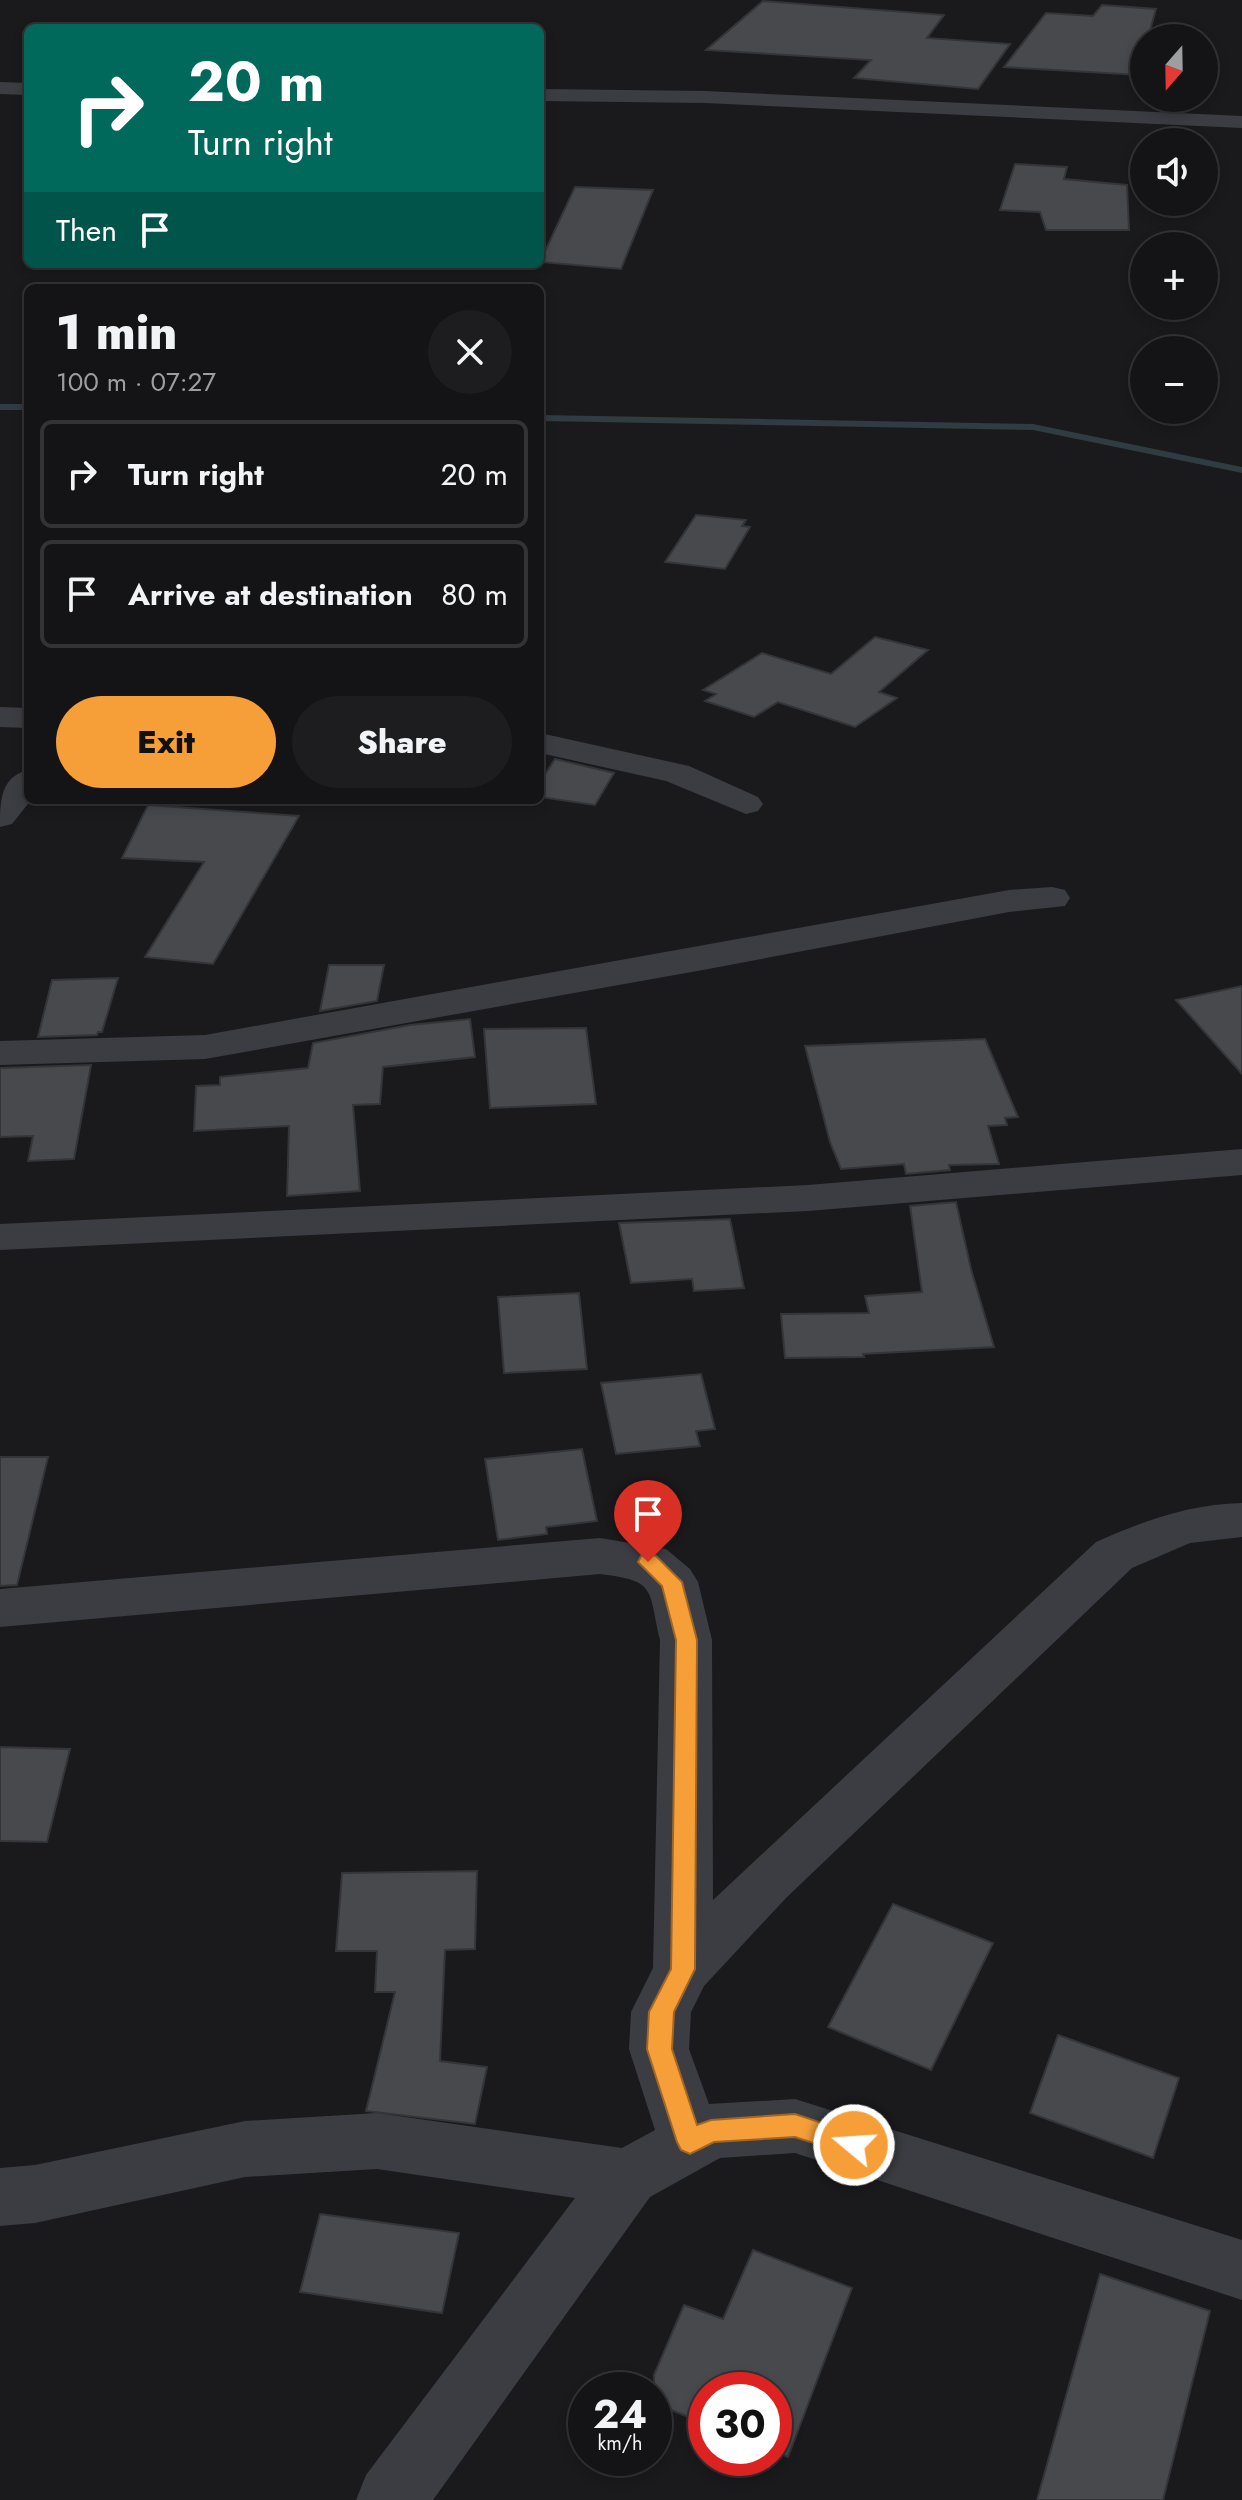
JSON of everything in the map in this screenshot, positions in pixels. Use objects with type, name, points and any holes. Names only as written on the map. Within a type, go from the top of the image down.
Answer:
[{"type":"street","points":[[0,88],[24,89]]},
{"type":"street","points":[[544,95],[705,97],[1242,122]]},
{"type":"street","points":[[0,717],[24,718]]},
{"type":"street","points":[[544,744],[677,773],[746,804]]},
{"type":"street","points":[[0,817],[24,785]]},
{"type":"street","points":[[0,1053],[205,1047],[1009,901],[1052,898]]},
{"type":"street","points":[[0,1237],[808,1198],[1242,1162]]},
{"type":"street","points":[[690,2142],[659,2049],[661,2012],[683,1969],[766,1882],[1114,1555],[1163,1532],[1215,1519],[1242,1520]]},
{"type":"street","points":[[0,1608],[600,1556],[648,1562],[672,1582],[686,1640],[683,1969]]},
{"type":"street","points":[[391,2500],[628,2177],[711,2131],[795,2126],[1242,2270]]},
{"type":"street","points":[[0,2197],[35,2194],[245,2149],[377,2141],[628,2177]]},
{"type":"building","points":[[763,1],[944,15],[927,38],[1010,44],[978,89],[854,78],[871,60],[706,50]]},
{"type":"building","points":[[1102,5],[1156,9],[1152,24],[1130,24],[1130,74],[1004,67],[1046,13],[1093,16]]},
{"type":"building","points":[[1015,164],[1067,167],[1064,179],[1127,185],[1129,230],[1046,230],[1040,212],[1000,210]]},
{"type":"building","points":[[575,187],[653,190],[621,269],[544,262],[544,253]]},
{"type":"building","points":[[696,515],[746,520],[742,526],[750,527],[725,569],[665,562]]},
{"type":"building","points":[[875,637],[928,650],[879,692],[897,698],[855,727],[778,702],[754,717],[705,701],[716,694],[703,690],[762,653],[831,674]]},
{"type":"building","points":[[555,759],[614,773],[595,805],[544,798],[544,776]]},
{"type":"building","points":[[148,805],[299,816],[213,964],[145,957],[204,862],[122,858]]},
{"type":"building","points":[[329,965],[384,965],[377,1001],[320,1011]]},
{"type":"building","points":[[118,978],[102,1032],[97,1035],[38,1037],[52,980]]},
{"type":"building","points":[[1242,986],[1242,1074],[1176,1000]]},
{"type":"building","points":[[470,1019],[475,1057],[383,1067],[380,1104],[353,1105],[360,1191],[287,1196],[289,1126],[194,1131],[196,1086],[220,1085],[220,1077],[308,1068],[313,1043],[410,1025]]},
{"type":"building","points":[[586,1028],[596,1104],[490,1108],[484,1029]]},
{"type":"building","points":[[985,1039],[1018,1117],[1005,1118],[1007,1125],[988,1126],[999,1164],[949,1165],[950,1170],[906,1174],[904,1164],[841,1169],[830,1142],[805,1046]]},
{"type":"building","points":[[91,1065],[74,1159],[28,1161],[33,1136],[0,1137],[0,1068]]},
{"type":"building","points":[[956,1202],[971,1269],[994,1347],[863,1354],[864,1357],[785,1358],[781,1314],[869,1313],[865,1296],[922,1292],[910,1206]]},
{"type":"building","points":[[730,1219],[744,1288],[694,1291],[692,1279],[631,1283],[619,1223]]},
{"type":"building","points":[[579,1293],[587,1369],[504,1373],[498,1297]]},
{"type":"building","points":[[701,1374],[715,1429],[696,1431],[700,1446],[616,1454],[601,1383]]},
{"type":"building","points":[[582,1449],[597,1521],[546,1527],[547,1534],[498,1540],[485,1459]]},
{"type":"building","points":[[0,1457],[48,1457],[17,1585],[0,1586]]},
{"type":"building","points":[[0,1747],[70,1749],[47,1842],[0,1841]]},
{"type":"building","points":[[477,1871],[475,1949],[445,1950],[440,2061],[487,2067],[475,2124],[366,2111],[395,1992],[375,1992],[377,1951],[336,1951],[342,1873]]},
{"type":"building","points":[[893,1904],[993,1943],[931,2070],[828,2027]]},
{"type":"building","points":[[1058,2035],[1179,2078],[1153,2158],[1030,2113]]},
{"type":"building","points":[[320,2214],[459,2233],[442,2313],[300,2292]]},
{"type":"building","points":[[753,2250],[852,2288],[792,2446],[792,2372],[688,2372],[688,2417],[672,2410],[672,2372],[655,2372],[684,2305],[723,2319]]},
{"type":"building","points":[[1100,2274],[1210,2311],[1163,2500],[1037,2500]]},
{"type":"waterway","points":[[0,407],[24,407]]},
{"type":"waterway","points":[[544,418],[1033,427],[1242,470]]},
{"type":"route","points":[[648,1562],[672,1582],[686,1640],[683,1969],[661,2012],[659,2049],[690,2142],[711,2131],[795,2126],[854,2145]]}]
